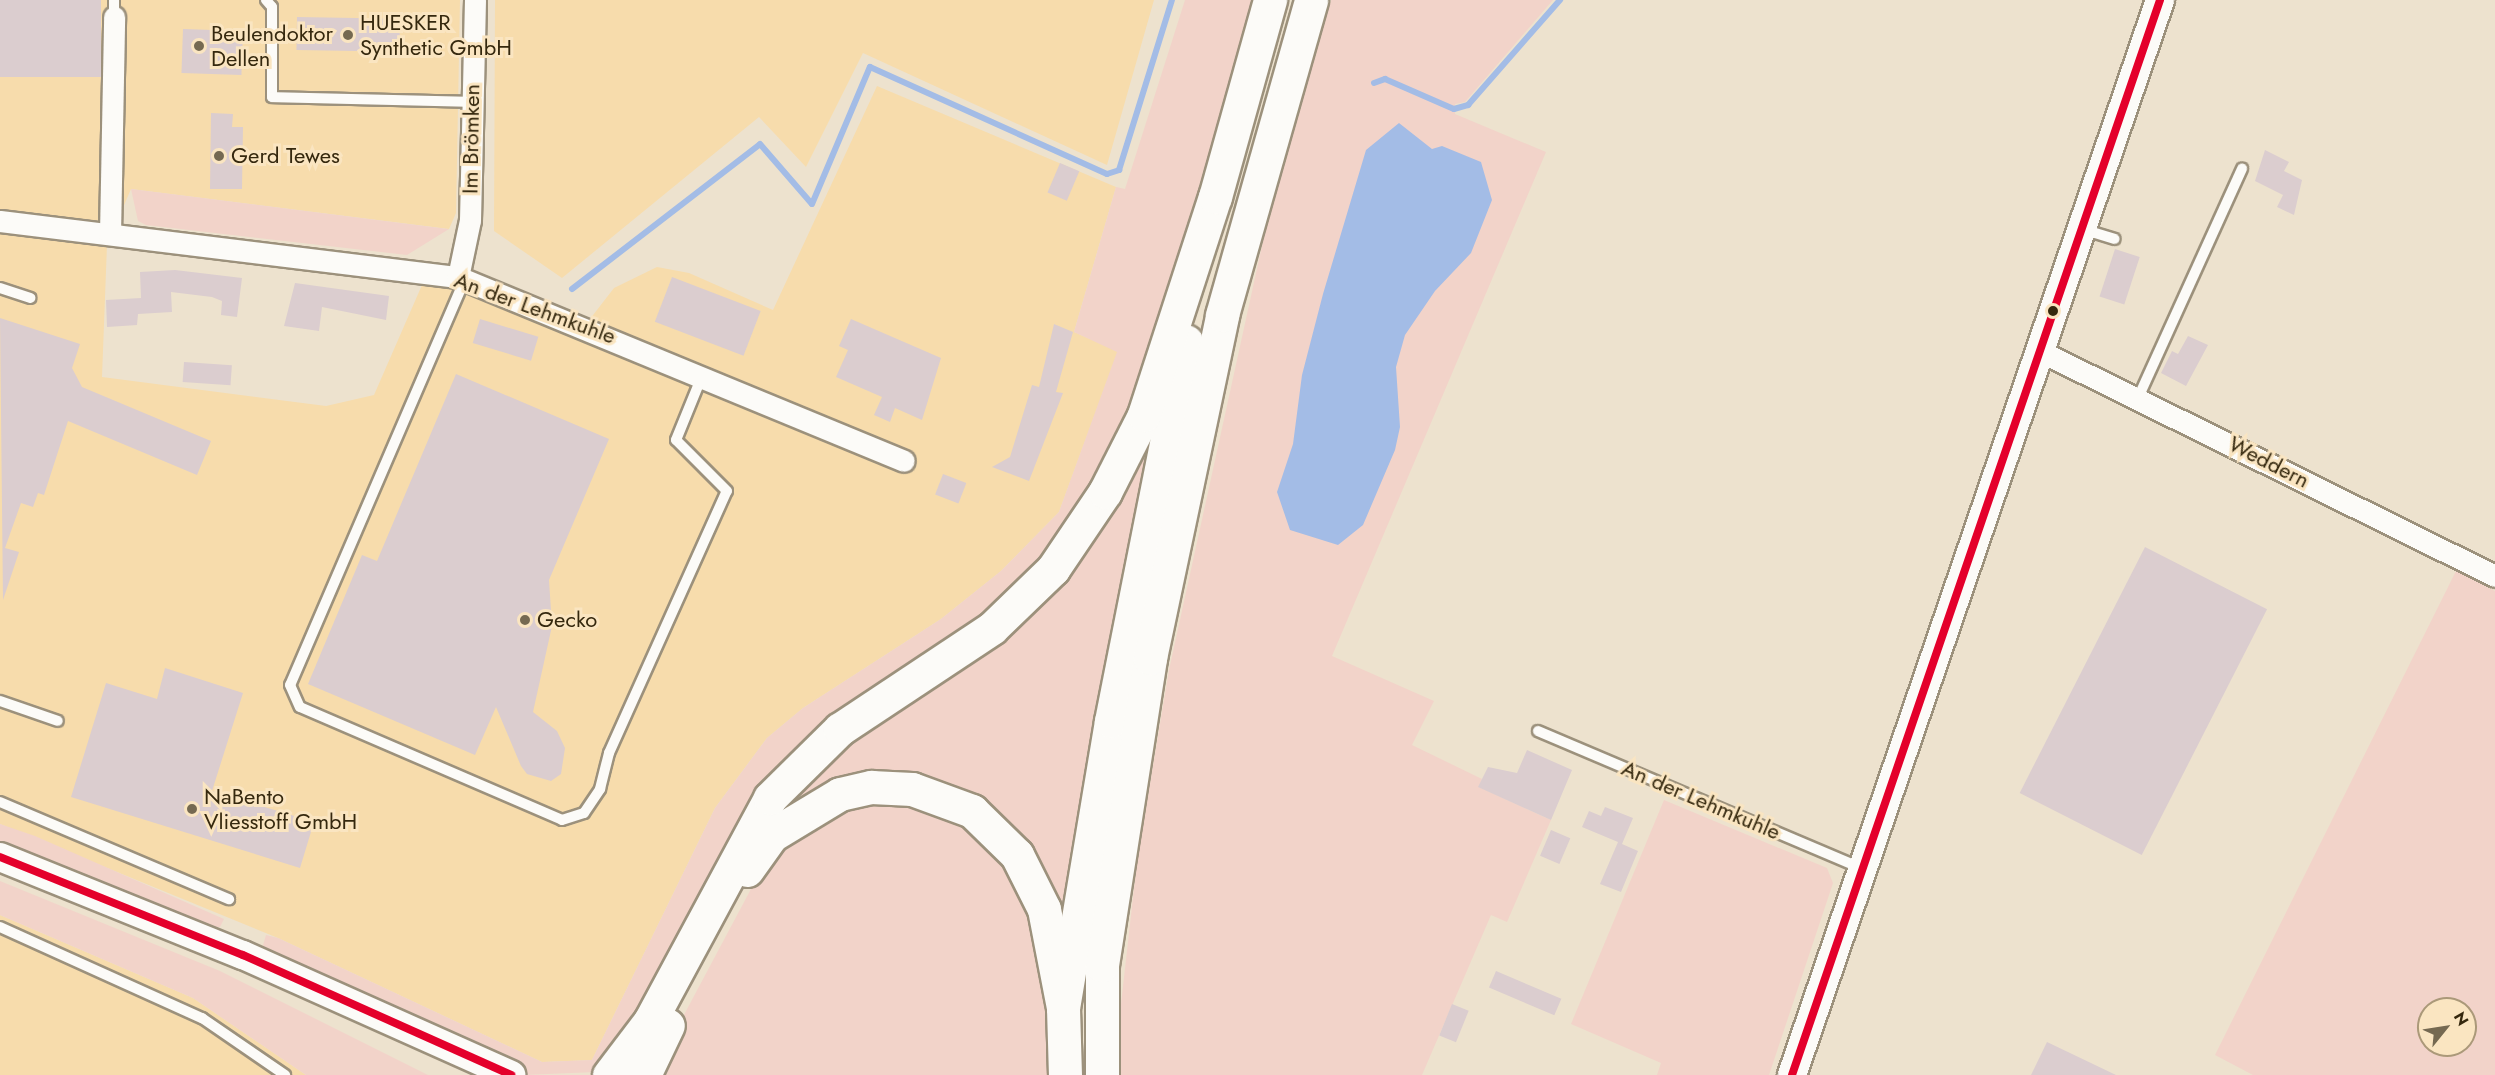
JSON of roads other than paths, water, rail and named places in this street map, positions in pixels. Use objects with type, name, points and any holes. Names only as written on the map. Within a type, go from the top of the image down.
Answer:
[{"type":"highway","points":[[609,1075],[650,1021],[770,798],[840,729],[992,628],[1053,568],[1081,531],[1144,415],[1215,197],[1270,0]]},
{"type":"highway","points":[[1102,1075],[1102,965],[1150,658],[1222,315],[1311,0]]},
{"type":"highway","points":[[1065,1075],[1064,1008],[1111,721],[1215,197]]},
{"type":"highway","points":[[644,1075],[736,886],[772,835],[816,804],[871,787],[943,798],[972,812],[1011,847],[1044,909],[1064,1008]]},
{"type":"street","name":"Im Brömken","points":[[462,278],[470,220],[475,0]]},
{"type":"street","points":[[1792,1075],[2042,352],[2080,229],[2160,0]]},
{"type":"street","points":[[111,234],[114,8]]},
{"type":"street","name":"An der Lehmkuhle","points":[[0,221],[462,278],[904,461]]},
{"type":"street","name":"Weddern","points":[[2042,352],[2495,576]]},
{"type":"street","points":[[0,857],[348,1002],[511,1075]]},
{"type":"street","points":[[348,1002],[468,1075]]},
{"type":"lane","points":[[266,0],[272,7],[272,97],[472,102]]},
{"type":"lane","points":[[2138,398],[2242,169]]},
{"type":"lane","points":[[2080,229],[2114,239]]},
{"type":"lane","points":[[462,278],[290,685],[300,707],[562,820],[584,813],[600,789],[609,753],[728,491],[676,440],[702,376]]},
{"type":"lane","points":[[0,288],[30,298]]},
{"type":"lane","points":[[0,701],[58,721]]},
{"type":"lane","name":"An der Lehmkuhle","points":[[1538,731],[1863,869]]},
{"type":"lane","points":[[0,802],[230,899]]},
{"type":"lane","points":[[0,927],[202,1017],[285,1075]]},
{"type":"water","points":[[1399,123],[1432,149],[1442,146],[1481,162],[1492,200],[1471,253],[1435,291],[1405,335],[1396,367],[1400,427],[1395,450],[1363,525],[1338,545],[1290,530],[1277,492],[1293,444],[1302,375],[1323,294],[1366,150]]},
{"type":"waterway","points":[[572,289],[760,144],[812,204],[870,67],[1107,174],[1119,170],[1172,0]]},
{"type":"waterway","points":[[1374,83],[1385,79],[1454,109],[1468,105],[1560,0]]},
{"type":"place","name":"HUESKER Synthetic GmbH","points":[[348,35]]},
{"type":"place","name":"Beulendoktor Dellen","points":[[199,46]]},
{"type":"place","name":"Gerd Tewes","points":[[219,156]]},
{"type":"place","name":"Gecko","points":[[525,620]]},
{"type":"place","name":"NaBento Vliesstoff GmbH","points":[[192,809]]}]
